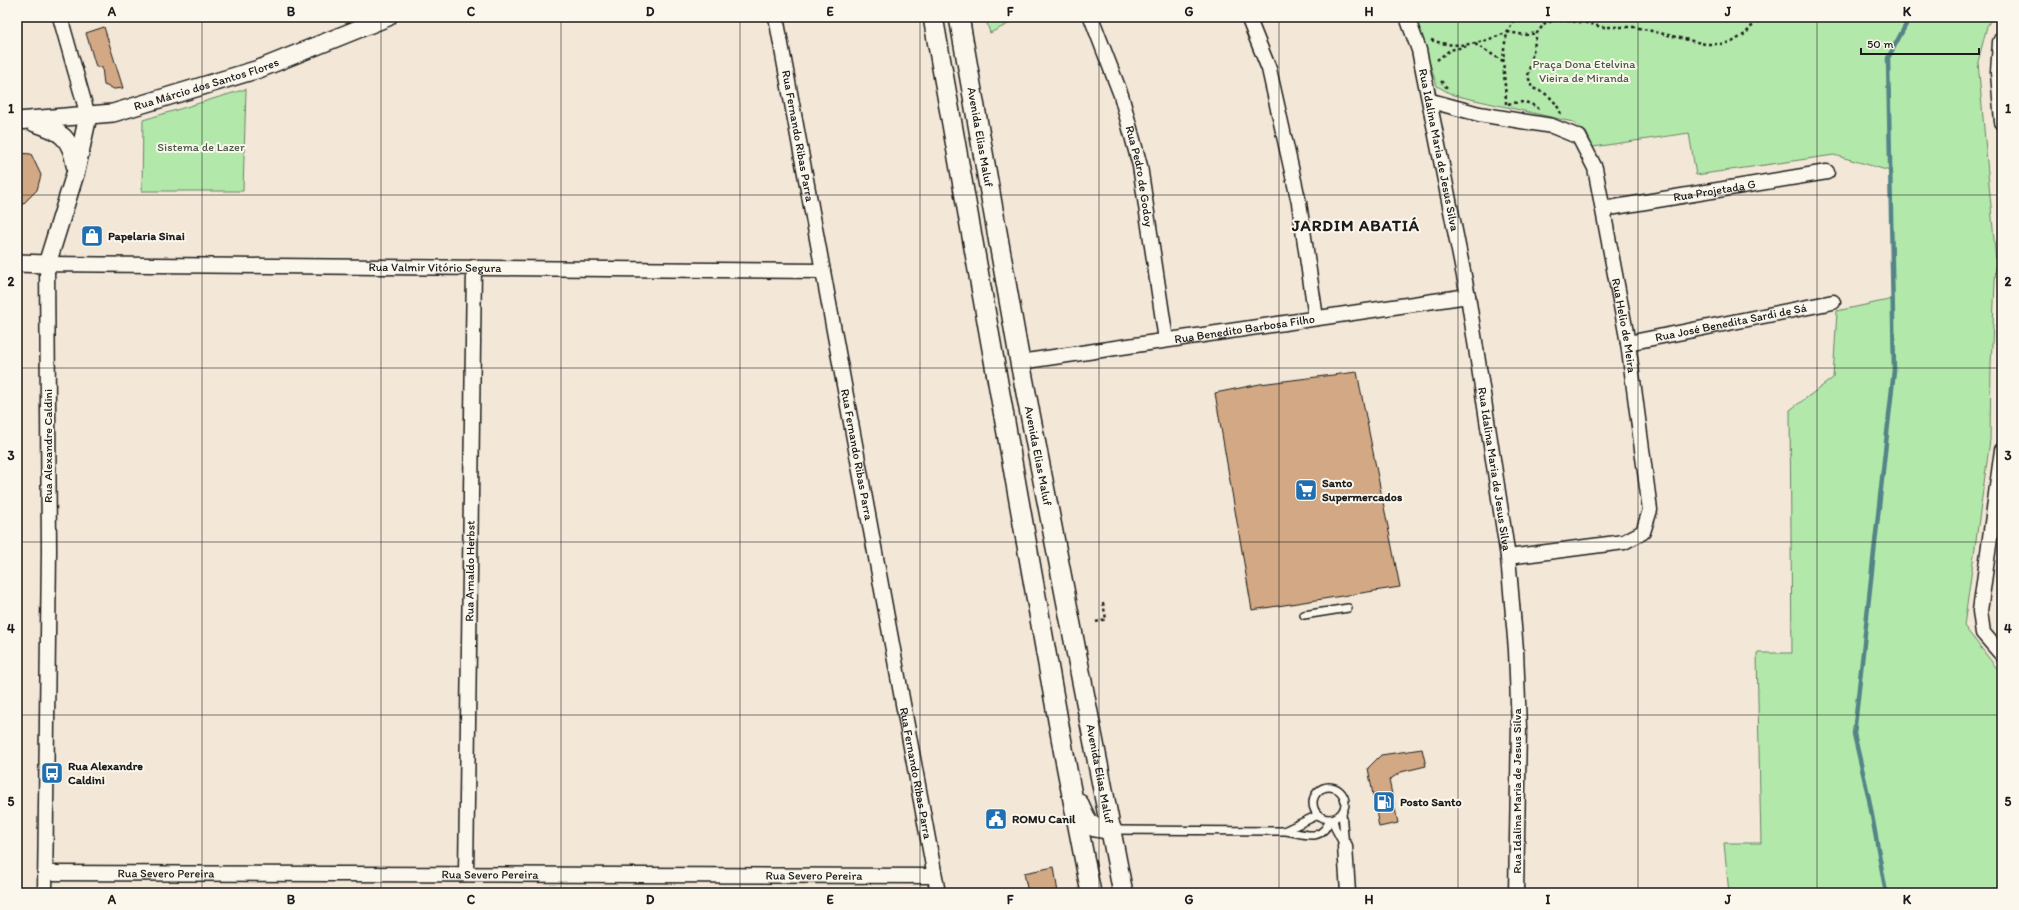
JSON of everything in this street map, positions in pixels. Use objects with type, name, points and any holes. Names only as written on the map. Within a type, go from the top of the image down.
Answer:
[{"type":"main road","points":[[932,17],[1064,754],[1091,893]]},
{"type":"main road","name":"Avenida Elias Maluf","points":[[959,17],[1020,362],[1122,885]]},
{"type":"main road","points":[[1064,754],[1086,822],[1095,827],[1112,830]]},
{"type":"street","name":"Rua Alexandre Caldini","points":[[45,893],[49,550],[47,264],[76,171],[88,116],[60,17]]},
{"type":"street","name":"Rua Márcio dos Santos Flores","points":[[24,121],[113,113],[259,69],[388,17]]},
{"type":"street","name":"Rua Fernando Ribas Parra","points":[[776,17],[938,893]]},
{"type":"street","name":"Rua Pedro de Godoy","points":[[1091,17],[1121,95],[1140,166],[1166,340]]},
{"type":"street","points":[[1248,17],[1269,69],[1300,203],[1316,318]]},
{"type":"street","name":"Rua Idalina Maria de Jesus Silva","points":[[1408,17],[1426,48],[1430,102],[1468,296],[1508,557],[1516,650],[1519,728],[1516,893]]},
{"type":"street","points":[[2002,38],[2000,42],[1998,73],[2002,122]]},
{"type":"street","name":"Rua Helio de Meira","points":[[1430,102],[1479,114],[1552,126],[1579,137],[1595,168],[1628,343],[1650,510],[1643,532],[1624,542],[1508,557]]},
{"type":"street","name":"Rua Alexandre Caldini","points":[[24,121],[60,134],[72,147],[76,171]]},
{"type":"street","name":"Rua Projetada G","points":[[1603,209],[1826,172]]},
{"type":"street","points":[[17,263],[47,264]]},
{"type":"street","name":"Rua Valmir Vitório Segura","points":[[47,264],[823,271]]},
{"type":"street","name":"Rua Arnaldo Herbst","points":[[466,874],[474,267]]},
{"type":"street","name":"Rua Benedito Barbosa Filho","points":[[1020,362],[1468,296]]},
{"type":"street","name":"Rua José Benedita Sardi de Sá","points":[[1628,343],[1833,302]]},
{"type":"street","points":[[2002,450],[1999,490],[1980,611],[1980,622],[1983,633],[2002,655]]},
{"type":"street","points":[[1345,846],[1348,893]]},
{"type":"street","name":"Rua Severo Pereira","points":[[45,873],[934,876]]},
{"type":"street","points":[[1122,885],[1134,893]]},
{"type":"lane","points":[[1304,615],[1348,608]]},
{"type":"lane","points":[[1327,786],[1334,788],[1344,796],[1345,807],[1342,813],[1345,846],[1331,819],[1318,815],[1314,810],[1314,796],[1320,789],[1327,786]]},
{"type":"lane","points":[[1112,830],[1286,830],[1309,835],[1318,835],[1326,830],[1331,819],[1342,813]]},
{"type":"lane","points":[[1286,830],[1318,815]]},
{"type":"path","points":[[1506,104],[1506,82],[1503,61],[1505,42],[1515,17]]},
{"type":"path","points":[[1561,114],[1557,104],[1551,97],[1532,88],[1528,76],[1536,33],[1545,23],[1558,20],[1588,23],[1602,27],[1635,27],[1705,44],[1720,44],[1732,42],[1745,34],[1760,17]]},
{"type":"path","points":[[1437,60],[1450,50],[1475,44],[1508,32],[1525,35],[1536,33]]},
{"type":"path","points":[[1426,48],[1429,40],[1445,45],[1475,44],[1503,61]]},
{"type":"path","points":[[1434,53],[1438,68]]},
{"type":"path","points":[[1440,79],[1446,89],[1451,91]]},
{"type":"path","points":[[1501,103],[1532,103],[1539,109],[1545,111]]},
{"type":"path","points":[[1556,114],[1567,116]]},
{"type":"path","points":[[1096,622],[1106,619],[1103,603]]},
{"type":"green space","points":[[985,17],[1010,17],[1012,22],[990,33]]},
{"type":"green space","name":"Praça Dona Etelvina Vieira de Miranda","points":[[1415,17],[1993,17],[1987,26],[1978,62],[1996,262],[1991,365],[1990,440],[1964,626],[2002,675],[2002,893],[1729,893],[1724,843],[1761,843],[1757,653],[1792,653],[1790,410],[1833,378],[1837,311],[1893,299],[1890,171],[1834,155],[1696,175],[1689,133],[1593,147],[1586,132],[1573,122],[1453,95],[1437,86]]},
{"type":"green space","name":"Sistema de Lazer","points":[[246,89],[243,191],[142,191],[143,120]]},
{"type":"building","points":[[104,27],[123,88],[114,89],[104,85],[102,67],[96,67],[86,33]]},
{"type":"building","points":[[17,153],[31,154],[41,175],[37,190],[17,210]]},
{"type":"building","name":"Santo Supermercados","points":[[1357,372],[1400,587],[1252,610],[1215,393],[1260,384]]},
{"type":"building","name":"Posto Santo","points":[[1422,749],[1426,766],[1401,772],[1389,780],[1398,823],[1379,827],[1368,768],[1381,755]]},
{"type":"building","points":[[1054,867],[1058,893],[1028,893],[1024,873]]},
{"type":"waterway","points":[[1886,893],[1869,799],[1854,734],[1894,370],[1888,58],[1910,17]]},
{"type":"place","name":"Papelaria Sinai","points":[[92,236]]},
{"type":"place","name":"Santo Supermercados","points":[[1306,490]]},
{"type":"place","name":"Rua Alexandre Caldini","points":[[52,773]]},
{"type":"place","name":"Posto Santo","points":[[1384,802]]},
{"type":"place","name":"ROMU Canil","points":[[996,819]]},
{"type":"district","name":"JARDIM ABATIÁ","points":[[1356,225]]}]
